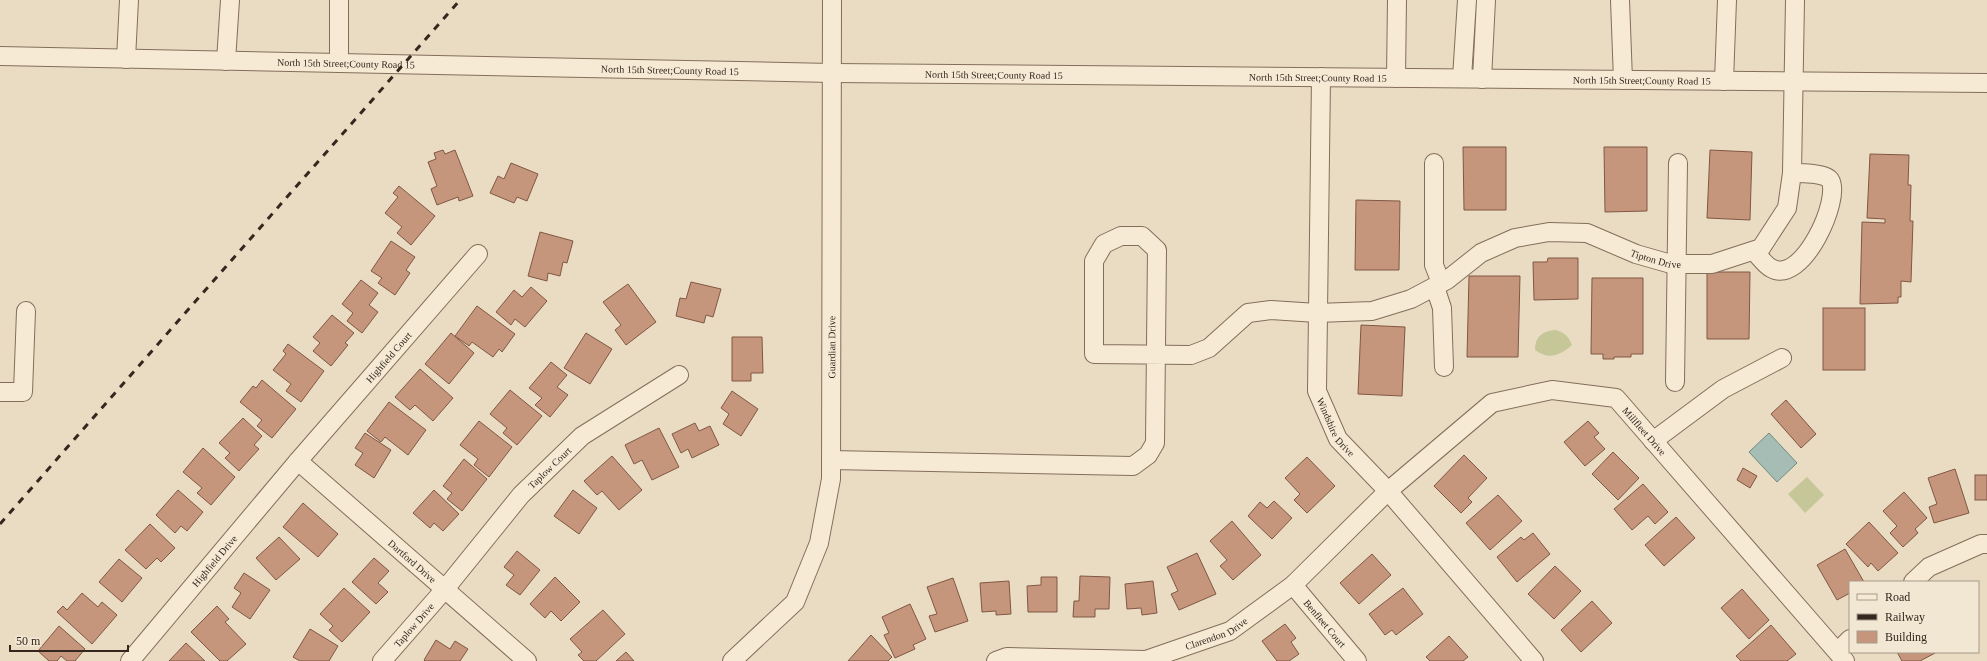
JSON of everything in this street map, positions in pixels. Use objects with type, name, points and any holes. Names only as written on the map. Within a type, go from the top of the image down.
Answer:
[{"type":"street","points":[[126,59],[129,0]]},
{"type":"street","points":[[226,61],[230,0]]},
{"type":"street","points":[[339,0],[339,63]]},
{"type":"street","name":"Guardian Drive","points":[[732,661],[795,602],[819,543],[831,478],[832,0]]},
{"type":"street","points":[[1396,78],[1397,0]]},
{"type":"street","points":[[1462,78],[1467,0]]},
{"type":"street","points":[[1482,79],[1486,0]]},
{"type":"street","points":[[1620,0],[1623,80]]},
{"type":"street","points":[[1724,81],[1727,0]]},
{"type":"street","name":"Tipton Drive","points":[[1156,355],[1191,355],[1209,348],[1248,313],[1271,310],[1317,313],[1372,311],[1411,299],[1438,285],[1481,253],[1515,238],[1549,232],[1588,233],[1636,254],[1672,264],[1712,264],[1761,248],[1786,208],[1792,173],[1795,81],[1795,0]]},
{"type":"street","name":"North 15th Street;County Road 15","points":[[0,56],[832,73],[1987,83]]},
{"type":"street","name":"Windshire Drive","points":[[1322,77],[1317,313],[1317,391],[1338,439],[1388,491],[1534,661]]},
{"type":"street","points":[[1434,163],[1434,264],[1442,308],[1444,367]]},
{"type":"street","points":[[1675,382],[1678,163]]},
{"type":"street","points":[[1754,250],[1771,268],[1781,271],[1790,270],[1811,247],[1824,223],[1830,206],[1833,190],[1830,180],[1824,175],[1792,173]]},
{"type":"street","points":[[831,460],[1133,466],[1148,455],[1155,443],[1156,355],[1157,250],[1142,236],[1121,236],[1104,244],[1094,261],[1094,354],[1156,355]]},
{"type":"street","name":"Highfield Court","points":[[298,461],[478,254]]},
{"type":"street","points":[[0,392],[23,392],[26,311]]},
{"type":"street","points":[[1653,441],[1723,389],[1782,358]]},
{"type":"street","name":"Taplow Court","points":[[445,589],[521,494],[582,436],[679,375]]},
{"type":"street","name":"Millfleet Drive","points":[[1388,491],[1492,403],[1552,390],[1616,398],[1653,441],[1844,650]]},
{"type":"street","name":"Dartford Drive","points":[[298,461],[527,661]]},
{"type":"street","name":"Highfield Drive","points":[[130,661],[298,461]]},
{"type":"street","name":"Clarendon Drive","points":[[996,661],[1007,657],[1146,660],[1230,631],[1293,585],[1388,491]]},
{"type":"street","points":[[1914,581],[1929,567],[1981,544],[1987,544]]},
{"type":"street","name":"Benfleet Court","points":[[1293,585],[1357,661]]},
{"type":"street","name":"Taplow Drive","points":[[382,661],[445,589]]},
{"type":"green space","points":[[1556,330],[1566,335],[1572,345],[1563,352],[1549,356],[1535,350],[1536,341],[1541,335]]},
{"type":"green space","points":[[1807,477],[1824,495],[1805,513],[1788,494]]},
{"type":"water","points":[[1769,433],[1797,463],[1777,482],[1749,452]]},
{"type":"building","points":[[1463,147],[1506,147],[1506,210],[1464,210]]},
{"type":"building","points":[[1604,147],[1647,147],[1647,211],[1605,212]]},
{"type":"building","points":[[443,150],[445,154],[455,150],[473,196],[459,201],[458,197],[437,205],[431,189],[437,186],[428,162],[436,159],[434,153]]},
{"type":"building","points":[[1710,150],[1752,152],[1750,220],[1707,218]]},
{"type":"building","points":[[1870,154],[1909,155],[1908,185],[1911,185],[1910,221],[1913,221],[1911,282],[1901,281],[1901,297],[1898,297],[1898,303],[1860,304],[1862,222],[1885,223],[1885,219],[1867,218]]},
{"type":"building","points":[[511,163],[538,174],[527,201],[517,197],[514,203],[490,193],[498,176],[504,179]]},
{"type":"building","points":[[399,186],[435,216],[411,245],[397,233],[402,227],[385,213],[398,197],[393,193]]},
{"type":"building","points":[[1356,200],[1400,201],[1399,270],[1355,270]]},
{"type":"building","points":[[540,232],[573,241],[567,263],[563,262],[560,276],[548,273],[547,281],[528,276]]},
{"type":"building","points":[[391,241],[415,257],[406,270],[410,273],[395,295],[378,283],[382,278],[371,271]]},
{"type":"building","points":[[1548,258],[1578,258],[1578,299],[1534,300],[1533,262],[1547,262]]},
{"type":"building","points":[[1707,272],[1750,272],[1749,339],[1707,339]]},
{"type":"building","points":[[1469,276],[1520,276],[1518,357],[1467,357]]},
{"type":"building","points":[[1592,278],[1643,278],[1643,354],[1631,354],[1631,357],[1614,357],[1614,359],[1603,359],[1603,354],[1591,354]]},
{"type":"building","points":[[361,280],[378,293],[369,305],[378,312],[362,333],[347,321],[353,313],[342,304]]},
{"type":"building","points":[[691,282],[721,289],[713,317],[706,315],[704,323],[676,316],[680,298],[686,299]]},
{"type":"building","points":[[628,284],[656,322],[626,345],[615,330],[621,325],[603,302]]},
{"type":"building","points":[[531,287],[547,301],[525,327],[515,319],[511,325],[496,312],[514,290],[522,297]]},
{"type":"building","points":[[477,306],[515,334],[502,352],[499,349],[493,357],[472,342],[469,346],[455,336]]},
{"type":"building","points":[[1823,308],[1865,308],[1865,370],[1823,370]]},
{"type":"building","points":[[332,315],[354,333],[345,343],[348,345],[331,366],[313,351],[320,343],[313,337]]},
{"type":"building","points":[[1361,325],[1405,327],[1402,396],[1358,394]]},
{"type":"building","points":[[451,333],[474,353],[449,384],[425,364]]},
{"type":"building","points":[[586,333],[612,349],[590,384],[564,368]]},
{"type":"building","points":[[732,337],[762,337],[763,373],[751,373],[751,381],[732,381]]},
{"type":"building","points":[[288,344],[324,371],[301,402],[286,391],[291,384],[273,370],[286,354],[283,351]]},
{"type":"building","points":[[551,362],[567,375],[557,387],[568,395],[550,417],[535,405],[542,398],[529,388]]},
{"type":"building","points":[[420,369],[453,398],[433,421],[415,405],[410,410],[395,397]]},
{"type":"building","points":[[262,380],[296,409],[272,438],[257,426],[262,420],[240,402],[253,386],[256,388]]},
{"type":"building","points":[[510,390],[542,416],[517,445],[503,433],[507,428],[490,414]]},
{"type":"building","points":[[732,391],[758,409],[741,436],[723,424],[729,414],[721,408]]},
{"type":"building","points":[[1786,400],[1816,434],[1801,448],[1771,414]]},
{"type":"building","points":[[389,402],[426,430],[408,455],[385,437],[381,442],[367,431]]},
{"type":"building","points":[[243,418],[262,436],[254,445],[259,449],[239,471],[225,458],[230,453],[219,443]]},
{"type":"building","points":[[479,421],[512,447],[489,477],[474,465],[478,459],[460,445]]},
{"type":"building","points":[[1588,421],[1599,433],[1594,437],[1605,449],[1585,466],[1564,442]]},
{"type":"building","points":[[695,423],[699,431],[710,426],[719,445],[692,458],[688,449],[681,453],[672,434]]},
{"type":"building","points":[[659,428],[679,467],[652,480],[642,460],[634,464],[625,445]]},
{"type":"building","points":[[365,433],[391,450],[374,478],[355,465],[363,453],[355,448]]},
{"type":"building","points":[[203,448],[235,477],[211,505],[197,493],[202,488],[183,472]]},
{"type":"building","points":[[1613,452],[1639,478],[1618,500],[1592,474]]},
{"type":"building","points":[[1464,455],[1487,478],[1468,498],[1472,502],[1461,513],[1434,486]]},
{"type":"building","points":[[612,456],[642,490],[619,510],[602,491],[597,495],[584,481]]},
{"type":"building","points":[[1307,457],[1335,486],[1307,513],[1294,500],[1300,494],[1285,478]]},
{"type":"building","points":[[464,459],[487,479],[462,511],[447,499],[452,493],[443,486]]},
{"type":"building","points":[[1743,468],[1757,476],[1750,488],[1737,480]]},
{"type":"building","points":[[1955,469],[1969,513],[1934,523],[1929,507],[1937,504],[1928,478]]},
{"type":"building","points":[[1975,475],[1987,475],[1987,500],[1975,500]]},
{"type":"building","points":[[1643,484],[1668,512],[1655,524],[1648,516],[1632,530],[1614,509]]},
{"type":"building","points":[[178,490],[203,512],[187,531],[181,526],[175,533],[156,515]]},
{"type":"building","points":[[434,490],[459,514],[443,531],[434,523],[430,528],[413,513]]},
{"type":"building","points":[[573,490],[597,508],[579,534],[554,516]]},
{"type":"building","points":[[1904,492],[1927,518],[1915,529],[1918,533],[1903,547],[1890,533],[1897,526],[1883,511]]},
{"type":"building","points":[[1498,495],[1522,521],[1490,550],[1466,523]]},
{"type":"building","points":[[1274,501],[1292,518],[1272,539],[1248,516],[1260,502],[1267,508]]},
{"type":"building","points":[[303,503],[338,534],[318,557],[283,527]]},
{"type":"building","points":[[1676,517],[1695,538],[1664,566],[1645,545]]},
{"type":"building","points":[[1232,521],[1261,555],[1233,580],[1220,566],[1227,560],[1210,541]]},
{"type":"building","points":[[1869,522],[1898,553],[1878,571],[1871,563],[1868,567],[1846,544]]},
{"type":"building","points":[[150,524],[175,548],[161,562],[157,558],[146,569],[125,550]]},
{"type":"building","points":[[1533,533],[1550,554],[1517,582],[1497,557],[1521,537],[1524,540]]},
{"type":"building","points":[[279,537],[300,559],[276,580],[256,558]]},
{"type":"building","points":[[1845,549],[1863,581],[1849,581],[1849,594],[1837,600],[1817,565]]},
{"type":"building","points":[[517,551],[540,570],[520,595],[506,585],[514,575],[504,567]]},
{"type":"building","points":[[1197,553],[1216,594],[1179,610],[1171,594],[1178,591],[1167,567]]},
{"type":"building","points":[[1372,554],[1391,575],[1359,604],[1340,583]]},
{"type":"building","points":[[374,558],[389,571],[378,583],[388,592],[376,604],[352,582]]},
{"type":"building","points":[[119,559],[142,578],[122,602],[99,582]]},
{"type":"building","points":[[1555,566],[1581,591],[1554,619],[1528,594]]},
{"type":"building","points":[[244,573],[270,590],[250,619],[232,607],[241,593],[234,588]]},
{"type":"building","points":[[1080,576],[1110,577],[1109,609],[1095,609],[1095,617],[1073,617],[1074,601],[1079,601]]},
{"type":"building","points":[[555,577],[580,602],[561,621],[551,611],[545,618],[530,604]]},
{"type":"building","points":[[1041,577],[1057,577],[1057,612],[1028,612],[1027,586],[1041,585]]},
{"type":"building","points":[[953,578],[968,621],[935,632],[929,616],[937,614],[927,587]]},
{"type":"building","points":[[1009,581],[1011,614],[996,615],[996,611],[982,612],[980,583]]},
{"type":"building","points":[[1153,581],[1157,613],[1142,615],[1141,608],[1127,609],[1125,584]]},
{"type":"building","points":[[344,588],[370,612],[342,642],[329,630],[333,626],[320,614]]},
{"type":"building","points":[[1403,588],[1423,614],[1396,635],[1392,630],[1385,635],[1369,614]]},
{"type":"building","points":[[1742,589],[1769,620],[1749,639],[1721,608]]},
{"type":"building","points":[[82,593],[98,607],[102,602],[117,615],[92,644],[57,612],[63,606],[67,610]]},
{"type":"building","points":[[1592,601],[1612,623],[1581,652],[1561,630]]},
{"type":"building","points":[[910,604],[926,639],[913,645],[915,649],[895,658],[884,635],[889,633],[882,617]]},
{"type":"building","points":[[217,606],[229,619],[225,622],[246,644],[227,661],[220,661],[191,632]]},
{"type":"building","points":[[603,610],[625,634],[596,661],[584,661],[578,655],[582,652],[570,639]]},
{"type":"building","points":[[1285,624],[1296,638],[1291,642],[1299,654],[1289,661],[1277,661],[1262,641]]},
{"type":"building","points":[[1771,625],[1796,654],[1787,661],[1741,661],[1736,656]]},
{"type":"building","points":[[59,626],[85,649],[75,661],[67,661],[61,656],[57,661],[49,661],[38,651]]},
{"type":"building","points":[[310,629],[338,646],[329,661],[300,661],[293,657]]},
{"type":"building","points":[[871,635],[892,657],[888,661],[848,661]]},
{"type":"building","points":[[1449,636],[1468,657],[1463,661],[1430,661],[1426,657]]},
{"type":"building","points":[[436,640],[450,649],[455,641],[468,649],[460,661],[425,661],[424,660]]},
{"type":"building","points":[[186,643],[205,661],[169,661]]},
{"type":"building","points":[[626,652],[634,661],[616,661]]},
{"type":"building","points":[[1898,653],[1935,653],[1920,661],[1902,661]]},
{"type":"railway","points":[[0,524],[460,0]]}]
